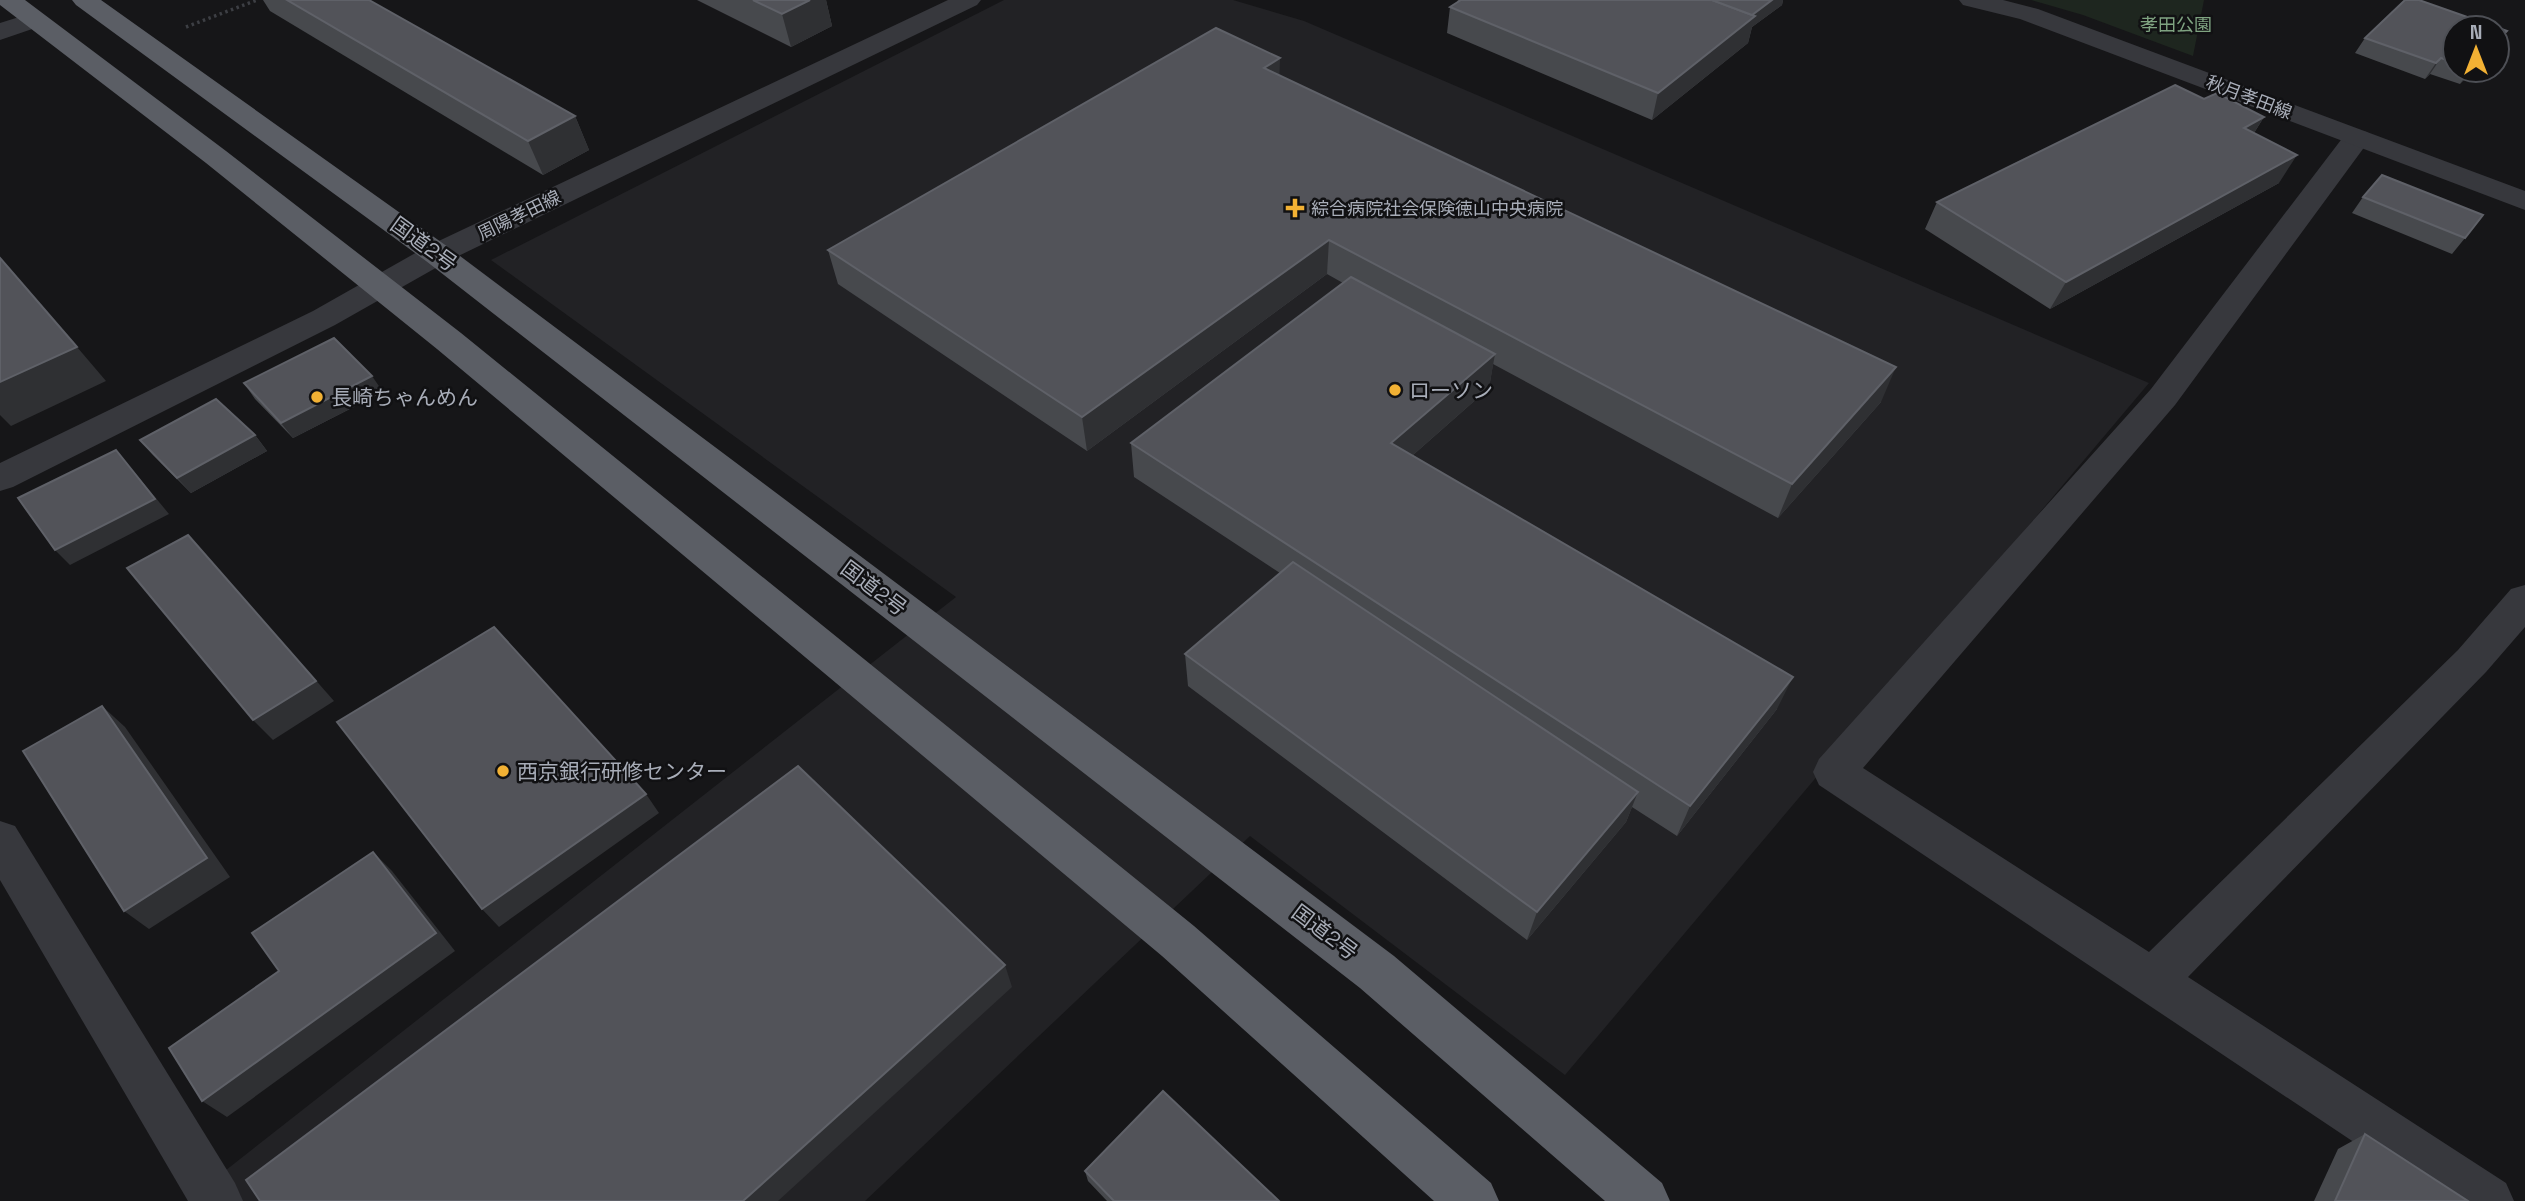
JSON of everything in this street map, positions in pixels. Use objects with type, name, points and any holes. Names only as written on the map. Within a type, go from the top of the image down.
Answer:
[{"type":"highway","name":"国道2号","points":[[85,0],[438,254],[1377,972],[1644,1201]]},
{"type":"highway","points":[[22,10],[378,285],[1178,941],[1473,1201]]},
{"type":"street","name":"周陽孝田線","points":[[0,478],[324,318],[378,285],[438,254],[968,0]]},
{"type":"street","name":"秋月孝田線","points":[[1972,0],[2029,14],[2525,201]]},
{"type":"street","points":[[0,32],[22,10]]},
{"type":"street","points":[[2357,138],[2163,397],[1833,772],[2488,1201]]},
{"type":"street","points":[[2153,981],[2472,661],[2525,600]]},
{"type":"street","points":[[2,845],[217,1201]]},
{"type":"path","points":[[146,42],[257,0]]},
{"type":"shaded area","points":[[1004,0],[1233,0],[1304,21],[2149,383],[1565,1075],[1250,836],[865,1201],[217,1201],[207,1185],[956,597],[491,260]]},
{"type":"green space","name":"孝田公園","points":[[2031,0],[2204,0],[2193,56],[2083,15]]},
{"type":"building","points":[[287,0],[369,0],[575,116],[528,141]]},
{"type":"building","points":[[753,0],[810,0],[782,14]]},
{"type":"building","points":[[1461,0],[1712,0],[1755,16],[1658,93],[1450,7]]},
{"type":"building","points":[[1712,0],[1772,0],[1752,15]]},
{"type":"building","points":[[2405,0],[2419,0],[2459,14],[2441,14],[2441,58],[2436,63],[2365,38]]},
{"type":"building","points":[[1216,28],[1280,58],[1264,68],[1896,367],[1792,484],[1329,240],[1082,417],[828,250]]},
{"type":"building","points":[[2175,85],[2204,99],[2217,93],[2264,117],[2244,128],[2297,155],[2066,282],[1937,202]]},
{"type":"building","points":[[2382,175],[2483,215],[2465,238],[2363,197]]},
{"type":"building","points":[[0,258],[77,347],[0,382]]},
{"type":"building","points":[[1351,277],[1495,354],[1391,443],[1793,677],[1690,806],[1131,443]]},
{"type":"building","points":[[334,338],[372,376],[281,423],[244,383]]},
{"type":"building","points":[[216,399],[255,435],[177,478],[140,440]]},
{"type":"building","points":[[116,450],[155,499],[55,550],[18,498]]},
{"type":"building","points":[[188,535],[316,681],[253,720],[127,568]]},
{"type":"building","points":[[1293,562],[1638,792],[1537,912],[1185,654]]},
{"type":"building","points":[[494,627],[646,794],[482,909],[337,722]]},
{"type":"building","points":[[102,706],[207,858],[124,911],[23,751]]},
{"type":"building","points":[[798,766],[1005,965],[743,1201],[260,1201],[246,1180]]},
{"type":"building","points":[[373,852],[436,933],[202,1101],[169,1048],[279,971],[252,933]]},
{"type":"building","points":[[1163,1091],[1279,1201],[1114,1201],[1085,1171]]},
{"type":"building","points":[[2365,1134],[2468,1201],[2335,1201]]},
{"type":"place","name":"綜合病院社会保険徳山中央病院","points":[[1295,208]]},
{"type":"place","name":"ローソン","points":[[1395,390]]},
{"type":"place","name":"長崎ちゃんめん","points":[[317,397]]},
{"type":"place","name":"西京銀行研修センター","points":[[503,771]]}]
